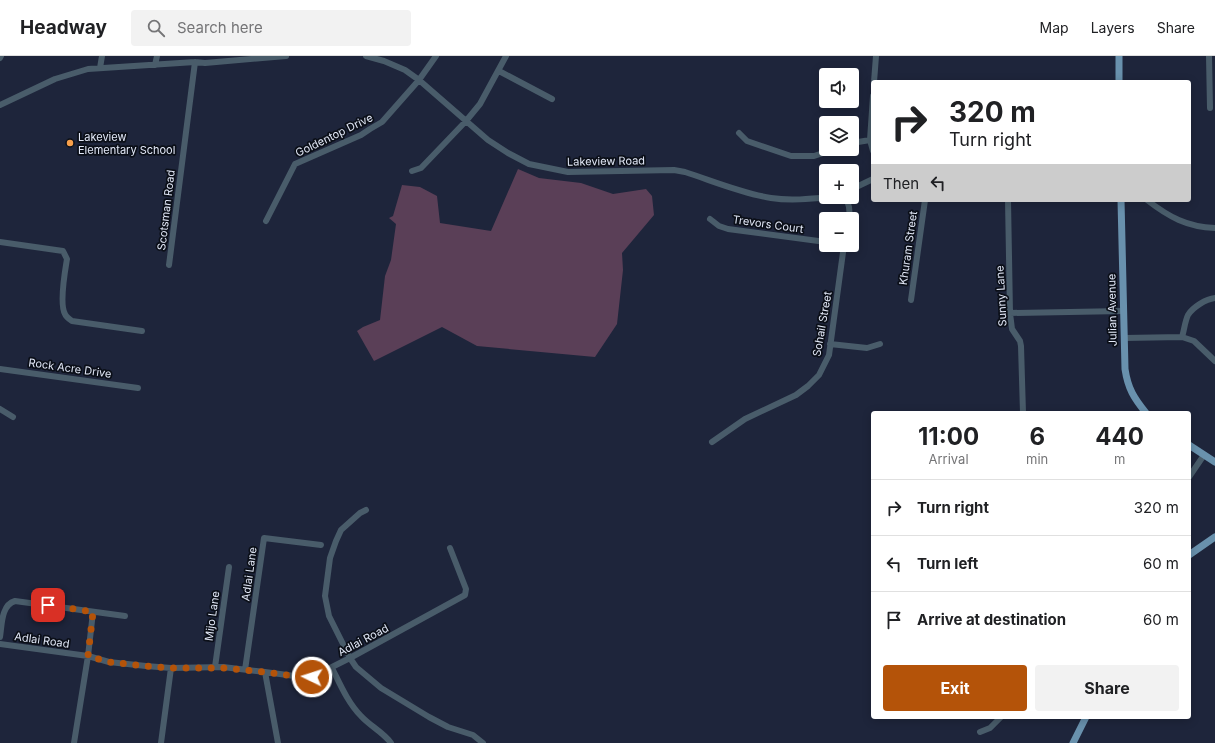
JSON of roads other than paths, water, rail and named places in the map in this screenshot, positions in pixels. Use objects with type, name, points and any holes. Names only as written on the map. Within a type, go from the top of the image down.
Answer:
[{"type":"main road","points":[[1119,56],[1119,80]]},
{"type":"main road","name":"Julian Avenue","points":[[1121,202],[1124,369],[1134,398],[1144,411]]},
{"type":"main road","points":[[1191,446],[1215,462]]},
{"type":"main road","points":[[1191,554],[1215,537]]},
{"type":"main road","points":[[1073,743],[1085,719]]},
{"type":"street","points":[[100,68],[102,56]]},
{"type":"street","points":[[155,65],[157,56]]},
{"type":"street","points":[[0,105],[55,79],[88,69],[195,62],[204,63],[286,56]]},
{"type":"street","name":"Lakeview Road","points":[[366,56],[384,61],[405,70],[419,80],[488,140],[529,164],[568,172],[674,170],[771,198],[799,200],[819,198]]},
{"type":"street","name":"Goldentop Drive","points":[[266,221],[295,164],[362,135],[382,122],[419,80],[436,56]]},
{"type":"street","points":[[412,171],[421,168],[466,121],[480,104],[506,56]]},
{"type":"street","points":[[874,80],[876,56]]},
{"type":"street","points":[[1209,56],[1210,108]]},
{"type":"street","name":"Scotsman Road","points":[[169,265],[195,62]]},
{"type":"street","points":[[499,71],[552,99]]},
{"type":"street","points":[[871,125],[871,144]]},
{"type":"street","points":[[739,133],[747,141],[791,156],[814,156],[819,154]]},
{"type":"street","points":[[859,142],[870,140]]},
{"type":"street","points":[[859,186],[871,180]]},
{"type":"street","name":"Khuram Street","points":[[911,300],[925,202]]},
{"type":"street","name":"Sunny Lane","points":[[1008,202],[1010,312],[1012,329],[1022,346],[1023,411]]},
{"type":"street","points":[[1149,202],[1181,221],[1196,226],[1215,228]]},
{"type":"street","name":"Trevors Court","points":[[710,218],[719,226],[728,229],[819,241]]},
{"type":"street","points":[[0,242],[62,251],[65,254],[67,259],[62,297],[63,310],[66,316],[72,321],[142,331]]},
{"type":"street","name":"Sohail Street","points":[[712,442],[745,419],[796,395],[819,375],[825,365],[828,355],[843,252]]},
{"type":"street","points":[[1182,337],[1188,316],[1195,308],[1210,298],[1215,298]]},
{"type":"street","points":[[1010,312],[1124,311]]},
{"type":"street","points":[[1124,338],[1182,337],[1194,341],[1215,361]]},
{"type":"street","points":[[830,344],[867,348],[880,344]]},
{"type":"street","name":"Rock Acre Drive","points":[[0,369],[138,388]]},
{"type":"street","points":[[0,409],[13,417]]},
{"type":"street","points":[[1191,474],[1204,455]]},
{"type":"street","points":[[366,510],[360,513],[341,530],[330,558],[325,596],[329,616],[350,658],[356,667],[380,688],[429,717],[448,727],[473,735],[483,743]]},
{"type":"street","name":"Adlai Lane","points":[[245,670],[264,538],[321,545]]},
{"type":"street","name":"Adlai Road","points":[[0,644],[88,656],[109,662],[171,668],[215,667],[312,677],[332,668],[465,595],[466,589],[450,548]]},
{"type":"street","name":"Mijo Lane","points":[[215,667],[229,567]]},
{"type":"street","points":[[0,637],[4,610],[7,605],[18,601],[125,616]]},
{"type":"street","points":[[74,743],[88,656],[93,612]]},
{"type":"street","points":[[160,743],[171,668]]},
{"type":"street","points":[[332,668],[352,707],[361,717],[383,734],[391,743]]},
{"type":"street","points":[[265,672],[278,743]]},
{"type":"street","points":[[980,732],[992,726],[999,719]]},
{"type":"place","name":"Lakeview Elementary School","points":[[70,143]]}]
